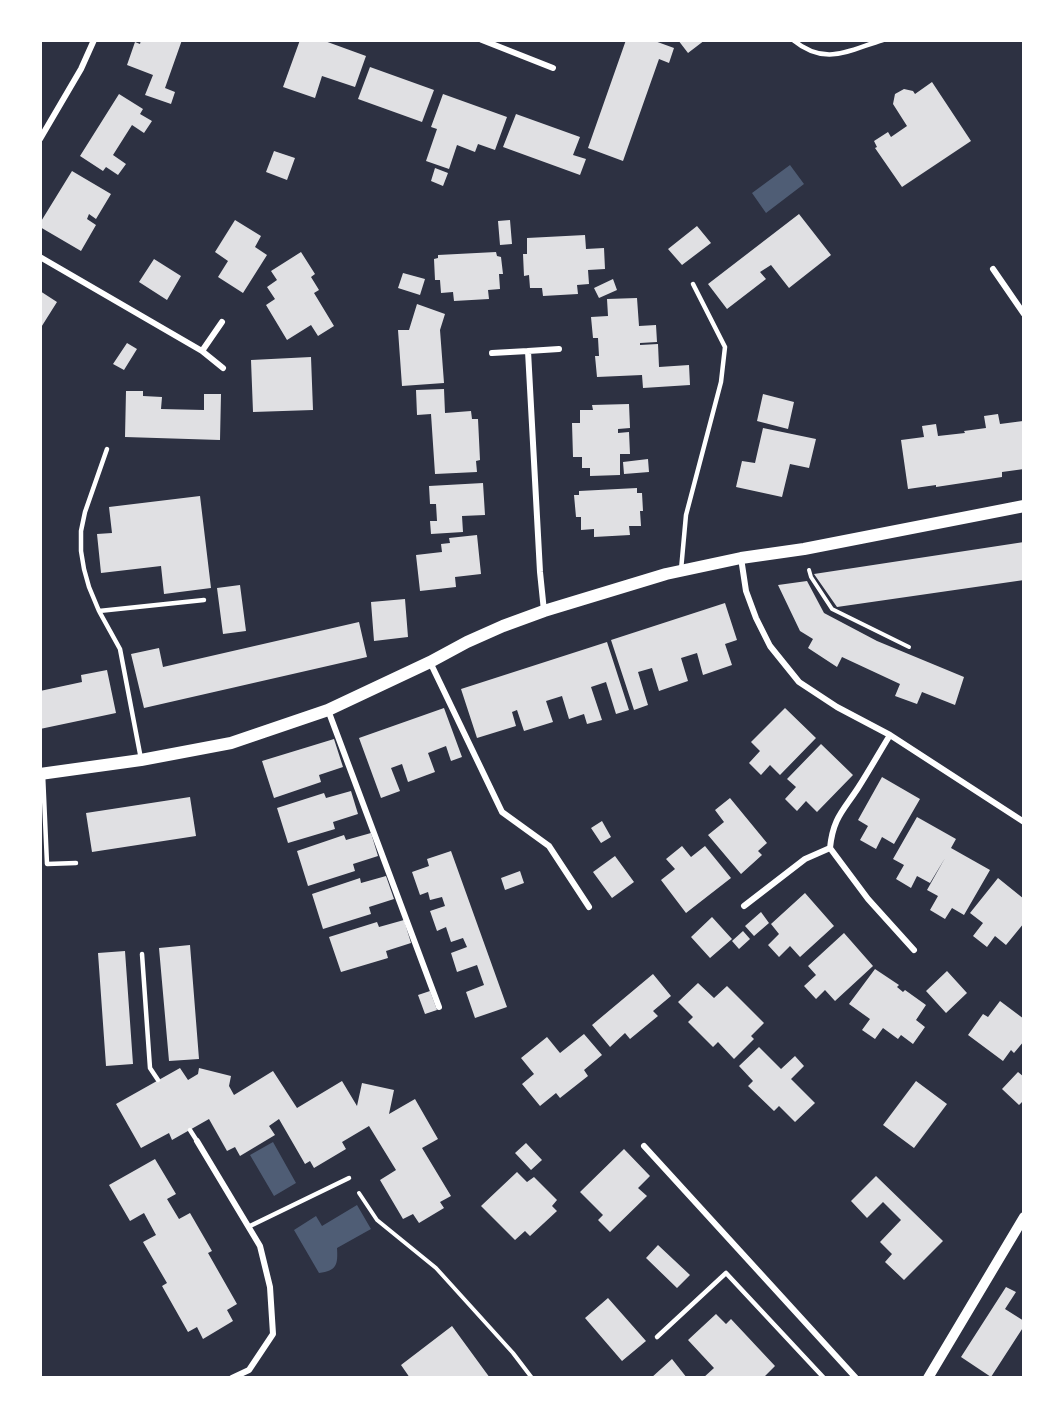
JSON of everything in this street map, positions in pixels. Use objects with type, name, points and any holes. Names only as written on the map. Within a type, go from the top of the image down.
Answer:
[{"type":"main road","points":[[42,774],[141,760],[231,743],[328,710],[503,626],[544,611],[681,570],[804,549],[1023,506]]},
{"type":"street","points":[[40,139],[81,69],[94,40]]},
{"type":"street","points":[[482,40],[554,68]]},
{"type":"street","points":[[40,257],[202,351],[223,368]]},
{"type":"street","points":[[993,269],[1023,314]]},
{"type":"street","points":[[202,351],[222,322]]},
{"type":"street","points":[[492,353],[559,349]]},
{"type":"street","points":[[528,351],[544,611]]},
{"type":"street","points":[[741,558],[746,591],[756,618],[770,646],[799,682],[837,707],[890,735],[1023,822]]},
{"type":"street","points":[[430,662],[502,812],[549,846],[589,907]]},
{"type":"street","points":[[328,710],[440,1008]]},
{"type":"street","points":[[890,735],[841,812],[832,832],[830,848],[868,899],[914,950]]},
{"type":"street","points":[[744,906],[806,859],[830,848]]},
{"type":"street","points":[[197,1141],[260,1246],[270,1287],[273,1334],[249,1370],[232,1377]]},
{"type":"street","points":[[644,1146],[856,1377]]},
{"type":"street","points":[[928,1377],[1023,1217]]},
{"type":"lane","points":[[793,40],[800,46],[820,54],[836,55],[883,40]]},
{"type":"lane","points":[[681,570],[686,515],[721,382],[725,347],[693,284]]},
{"type":"lane","points":[[107,449],[85,512],[81,531],[81,551],[89,588],[120,649],[141,760]]},
{"type":"lane","points":[[99,611],[204,600]]},
{"type":"lane","points":[[42,774],[47,864],[76,863]]},
{"type":"lane","points":[[142,954],[150,1068],[158,1080]]},
{"type":"lane","points":[[190,1130],[197,1141]]},
{"type":"lane","points":[[249,1226],[349,1178]]},
{"type":"lane","points":[[657,1337],[726,1273],[824,1377]]},
{"type":"path","points":[[804,549],[811,577],[832,609],[909,647]]},
{"type":"path","points":[[349,1178],[377,1220],[436,1268],[532,1377]]},
{"type":"water","points":[[790,165],[804,184],[766,213],[752,193]]},
{"type":"water","points":[[273,1142],[296,1183],[274,1196],[250,1155]]},
{"type":"water","points":[[357,1205],[371,1229],[337,1248],[335,1266],[319,1273],[294,1230],[316,1216],[322,1226]]},
{"type":"building","points":[[141,40],[182,40],[165,88],[175,92],[171,104],[145,95],[153,75],[127,65],[135,42],[140,44]]},
{"type":"building","points":[[300,40],[322,40],[366,56],[355,87],[322,76],[315,98],[283,87]]},
{"type":"building","points":[[626,40],[652,40],[674,48],[669,63],[659,59],[623,161],[588,148]]},
{"type":"building","points":[[678,40],[705,40],[688,53]]},
{"type":"building","points":[[370,67],[434,90],[422,122],[358,99]]},
{"type":"building","points":[[932,82],[971,141],[902,187],[875,148],[877,147],[874,141],[888,132],[891,137],[907,126],[893,104],[895,94],[904,89],[913,91],[915,94]]},
{"type":"building","points":[[119,94],[143,109],[140,114],[152,121],[144,133],[132,125],[113,155],[126,164],[118,175],[106,167],[103,171],[80,156]]},
{"type":"building","points":[[443,94],[507,117],[495,150],[478,144],[475,152],[457,145],[449,169],[426,161],[437,129],[431,127]]},
{"type":"building","points":[[516,114],[580,137],[573,155],[586,159],[580,175],[503,147]]},
{"type":"building","points":[[274,151],[295,158],[287,180],[266,172]]},
{"type":"building","points":[[435,168],[448,173],[443,186],[431,181]]},
{"type":"building","points":[[72,171],[111,194],[96,219],[89,214],[87,219],[96,225],[81,251],[40,227],[40,223]]},
{"type":"building","points":[[799,214],[831,255],[789,288],[771,265],[760,272],[766,279],[727,309],[708,284]]},
{"type":"building","points":[[235,220],[261,236],[255,247],[267,255],[243,293],[218,277],[228,261],[215,252]]},
{"type":"building","points":[[510,220],[512,244],[500,245],[498,221]]},
{"type":"building","points":[[697,226],[711,243],[682,265],[668,249]]},
{"type":"building","points":[[585,235],[586,249],[604,248],[605,269],[588,270],[589,284],[577,285],[578,294],[543,296],[542,288],[530,288],[529,275],[524,276],[523,254],[527,254],[527,238]]},
{"type":"building","points":[[301,252],[315,274],[311,277],[319,290],[314,293],[334,326],[318,336],[311,325],[287,340],[266,305],[275,299],[267,287],[277,280],[271,271]]},
{"type":"building","points":[[496,252],[497,256],[501,257],[503,274],[499,274],[500,289],[488,290],[489,299],[454,301],[453,292],[441,293],[440,280],[435,280],[434,259],[438,258],[438,255]]},
{"type":"building","points":[[154,259],[181,276],[167,300],[139,282]]},
{"type":"building","points":[[403,273],[425,279],[420,295],[398,288]]},
{"type":"building","points":[[613,279],[617,290],[599,298],[594,288]]},
{"type":"building","points":[[40,291],[57,302],[40,329]]},
{"type":"building","points":[[637,298],[639,326],[656,325],[657,342],[640,343],[640,345],[658,344],[659,367],[689,365],[690,385],[643,388],[642,375],[597,377],[595,356],[599,356],[598,338],[593,338],[591,317],[608,316],[607,299]]},
{"type":"building","points":[[417,304],[445,314],[440,330],[444,383],[402,386],[398,330],[409,330]]},
{"type":"building","points":[[127,343],[137,349],[124,370],[113,364]]},
{"type":"building","points":[[311,357],[313,410],[253,412],[251,360]]},
{"type":"building","points":[[444,389],[445,413],[471,411],[472,419],[478,419],[480,460],[476,461],[477,472],[435,474],[431,414],[417,415],[416,390]]},
{"type":"building","points":[[126,391],[143,391],[143,396],[162,397],[161,409],[204,410],[204,394],[221,394],[220,440],[125,437]]},
{"type":"building","points":[[763,394],[794,402],[788,429],[757,421]]},
{"type":"building","points":[[629,404],[630,428],[618,429],[618,433],[629,432],[630,454],[620,454],[620,475],[590,476],[590,468],[582,468],[582,457],[573,457],[572,423],[580,423],[580,410],[593,410],[592,405]]},
{"type":"building","points":[[998,414],[1000,424],[1023,421],[1024,469],[1002,472],[1002,477],[908,489],[901,440],[924,437],[922,426],[936,424],[938,436],[986,428],[984,416]]},
{"type":"building","points":[[763,428],[816,439],[809,468],[790,464],[782,497],[736,487],[742,461],[755,463]]},
{"type":"building","points":[[648,459],[649,472],[624,474],[623,462]]},
{"type":"building","points":[[483,483],[485,515],[462,516],[463,532],[431,534],[430,521],[437,521],[436,504],[430,504],[429,486]]},
{"type":"building","points":[[637,488],[637,493],[642,493],[641,526],[629,526],[630,535],[594,537],[594,529],[581,530],[581,517],[576,517],[574,495],[579,495],[579,491]]},
{"type":"building","points":[[200,496],[211,588],[164,594],[161,566],[101,573],[97,534],[112,533],[109,507]]},
{"type":"building","points":[[477,535],[481,574],[455,577],[456,587],[420,591],[416,555],[442,552],[441,544],[450,543],[449,538]]},
{"type":"building","points":[[1024,542],[1024,580],[837,607],[814,574]]},
{"type":"building","points":[[807,581],[824,613],[877,641],[964,677],[955,705],[922,692],[917,704],[895,696],[900,684],[842,657],[837,667],[808,648],[813,639],[800,631],[778,585]]},
{"type":"building","points":[[240,585],[246,631],[223,634],[217,588]]},
{"type":"building","points":[[405,599],[408,637],[374,641],[371,602]]},
{"type":"building","points":[[725,603],[737,640],[725,644],[732,665],[703,675],[697,653],[681,658],[688,681],[659,691],[652,668],[638,672],[648,705],[634,710],[611,640]]},
{"type":"building","points":[[359,622],[367,657],[144,708],[131,654],[159,648],[163,667]]},
{"type":"building","points":[[607,642],[629,710],[616,714],[606,682],[591,687],[602,720],[587,724],[584,714],[569,719],[562,696],[546,701],[553,722],[524,731],[517,710],[512,712],[516,726],[477,738],[461,689]]},
{"type":"building","points":[[107,670],[116,713],[40,729],[40,691],[82,682],[81,675]]},
{"type":"building","points":[[444,708],[462,757],[451,761],[446,746],[428,753],[435,772],[408,782],[402,764],[391,768],[400,791],[381,798],[359,738]]},
{"type":"building","points":[[785,708],[816,738],[780,775],[770,765],[761,775],[749,763],[760,751],[751,742]]},
{"type":"building","points":[[334,739],[343,767],[319,775],[321,782],[274,798],[262,761]]},
{"type":"building","points":[[821,744],[853,775],[817,812],[806,801],[797,811],[785,799],[796,787],[787,779]]},
{"type":"building","points":[[882,777],[920,799],[894,844],[882,837],[876,849],[860,840],[868,826],[858,820]]},
{"type":"building","points":[[351,791],[358,814],[333,822],[335,829],[288,843],[277,808],[324,793],[326,798]]},
{"type":"building","points":[[190,797],[196,836],[92,852],[86,813]]},
{"type":"building","points":[[730,798],[767,843],[758,851],[762,855],[741,874],[708,835],[724,822],[715,810]]},
{"type":"building","points":[[917,817],[956,839],[951,848],[990,870],[964,915],[952,908],[945,919],[930,910],[938,896],[927,890],[945,858],[930,883],[917,876],[911,888],[896,879],[904,865],[893,859]]},
{"type":"building","points":[[602,821],[611,837],[601,843],[591,828]]},
{"type":"building","points":[[371,833],[378,856],[353,864],[355,871],[308,886],[297,851],[344,835],[346,840]]},
{"type":"building","points":[[682,846],[691,857],[705,846],[731,878],[686,913],[661,880],[675,869],[666,859]]},
{"type":"building","points":[[451,851],[507,1007],[475,1018],[466,992],[484,985],[477,965],[457,972],[451,953],[467,947],[463,938],[451,942],[446,927],[437,931],[430,911],[445,906],[442,897],[430,900],[428,892],[420,895],[412,872],[429,866],[427,859]]},
{"type":"building","points":[[615,856],[634,882],[612,898],[593,872]]},
{"type":"building","points":[[520,871],[524,883],[505,890],[501,878]]},
{"type":"building","points":[[386,876],[394,899],[369,907],[371,914],[323,929],[312,894],[360,878],[361,883]]},
{"type":"building","points":[[998,878],[1024,899],[1024,923],[1006,945],[995,936],[987,947],[973,936],[983,923],[970,913]]},
{"type":"building","points":[[805,893],[834,926],[800,957],[790,946],[779,957],[768,945],[779,934],[771,924]]},
{"type":"building","points":[[761,912],[769,923],[754,936],[745,926]]},
{"type":"building","points":[[712,917],[732,939],[710,958],[691,937]]},
{"type":"building","points":[[404,920],[411,943],[386,951],[388,958],[341,972],[329,937],[377,922],[379,927]]},
{"type":"building","points":[[743,931],[750,939],[739,949],[732,941]]},
{"type":"building","points":[[844,933],[873,966],[835,1001],[825,990],[816,999],[804,986],[816,975],[808,966]]},
{"type":"building","points":[[190,945],[199,1059],[169,1061],[159,948]]},
{"type":"building","points":[[125,951],[133,1064],[106,1066],[98,953]]},
{"type":"building","points":[[875,969],[899,985],[897,987],[903,992],[905,990],[926,1005],[916,1020],[925,1027],[913,1044],[901,1035],[898,1039],[883,1028],[875,1039],[862,1030],[870,1019],[849,1004]]},
{"type":"building","points":[[947,971],[967,993],[946,1013],[926,991]]},
{"type":"building","points":[[653,974],[671,996],[653,1011],[658,1016],[630,1039],[625,1033],[610,1047],[592,1025]]},
{"type":"building","points":[[698,983],[714,998],[727,986],[764,1023],[751,1036],[754,1039],[734,1059],[718,1042],[713,1047],[688,1022],[693,1017],[678,1002]]},
{"type":"building","points":[[430,991],[437,1010],[425,1014],[418,995]]},
{"type":"building","points":[[1000,1001],[1024,1019],[1024,1041],[1014,1053],[1011,1050],[1003,1061],[968,1035],[983,1014],[988,1017]]},
{"type":"building","points":[[584,1034],[602,1055],[584,1070],[588,1076],[560,1098],[556,1093],[540,1106],[522,1084],[534,1074],[521,1058],[547,1037],[560,1053]]},
{"type":"building","points":[[759,1047],[781,1069],[795,1056],[804,1066],[791,1079],[815,1103],[795,1122],[779,1106],[774,1111],[748,1086],[753,1081],[739,1066]]},
{"type":"building","points":[[180,1068],[188,1080],[198,1074],[199,1068],[231,1076],[229,1086],[234,1095],[273,1071],[297,1108],[342,1081],[357,1106],[362,1083],[394,1090],[389,1114],[415,1099],[438,1139],[422,1148],[451,1196],[440,1202],[444,1208],[419,1223],[413,1214],[403,1219],[380,1180],[396,1170],[369,1126],[342,1142],[346,1149],[314,1168],[310,1161],[305,1164],[279,1119],[269,1126],[275,1135],[240,1156],[235,1147],[227,1151],[209,1119],[172,1140],[169,1133],[141,1148],[116,1104]]},
{"type":"building","points":[[1018,1072],[1024,1077],[1024,1100],[1019,1105],[1002,1089]]},
{"type":"building","points":[[916,1081],[947,1104],[914,1148],[883,1125]]},
{"type":"building","points":[[526,1143],[542,1160],[531,1170],[515,1153]]},
{"type":"building","points":[[624,1149],[650,1176],[638,1188],[647,1196],[610,1232],[598,1220],[603,1215],[580,1192]]},
{"type":"building","points":[[155,1159],[176,1194],[167,1199],[179,1219],[190,1213],[212,1251],[208,1253],[237,1304],[227,1310],[233,1321],[203,1339],[197,1327],[188,1332],[162,1286],[167,1283],[143,1242],[156,1235],[144,1213],[130,1221],[109,1185]]},
{"type":"building","points":[[517,1172],[527,1182],[534,1177],[557,1200],[552,1206],[557,1211],[530,1236],[525,1231],[515,1240],[481,1206]]},
{"type":"building","points":[[876,1176],[943,1241],[904,1280],[885,1262],[892,1254],[880,1242],[901,1220],[883,1202],[867,1218],[851,1201]]},
{"type":"building","points":[[658,1245],[690,1275],[677,1288],[646,1258]]},
{"type":"building","points":[[1006,1287],[1016,1292],[1005,1309],[1024,1321],[1024,1326],[991,1377],[961,1357]]},
{"type":"building","points":[[608,1298],[646,1341],[622,1361],[585,1318]]},
{"type":"building","points":[[716,1314],[726,1324],[731,1319],[775,1366],[763,1378],[703,1378],[714,1368],[688,1340]]},
{"type":"building","points":[[452,1326],[490,1378],[410,1378],[401,1365]]},
{"type":"building","points":[[672,1359],[687,1378],[651,1378]]}]
